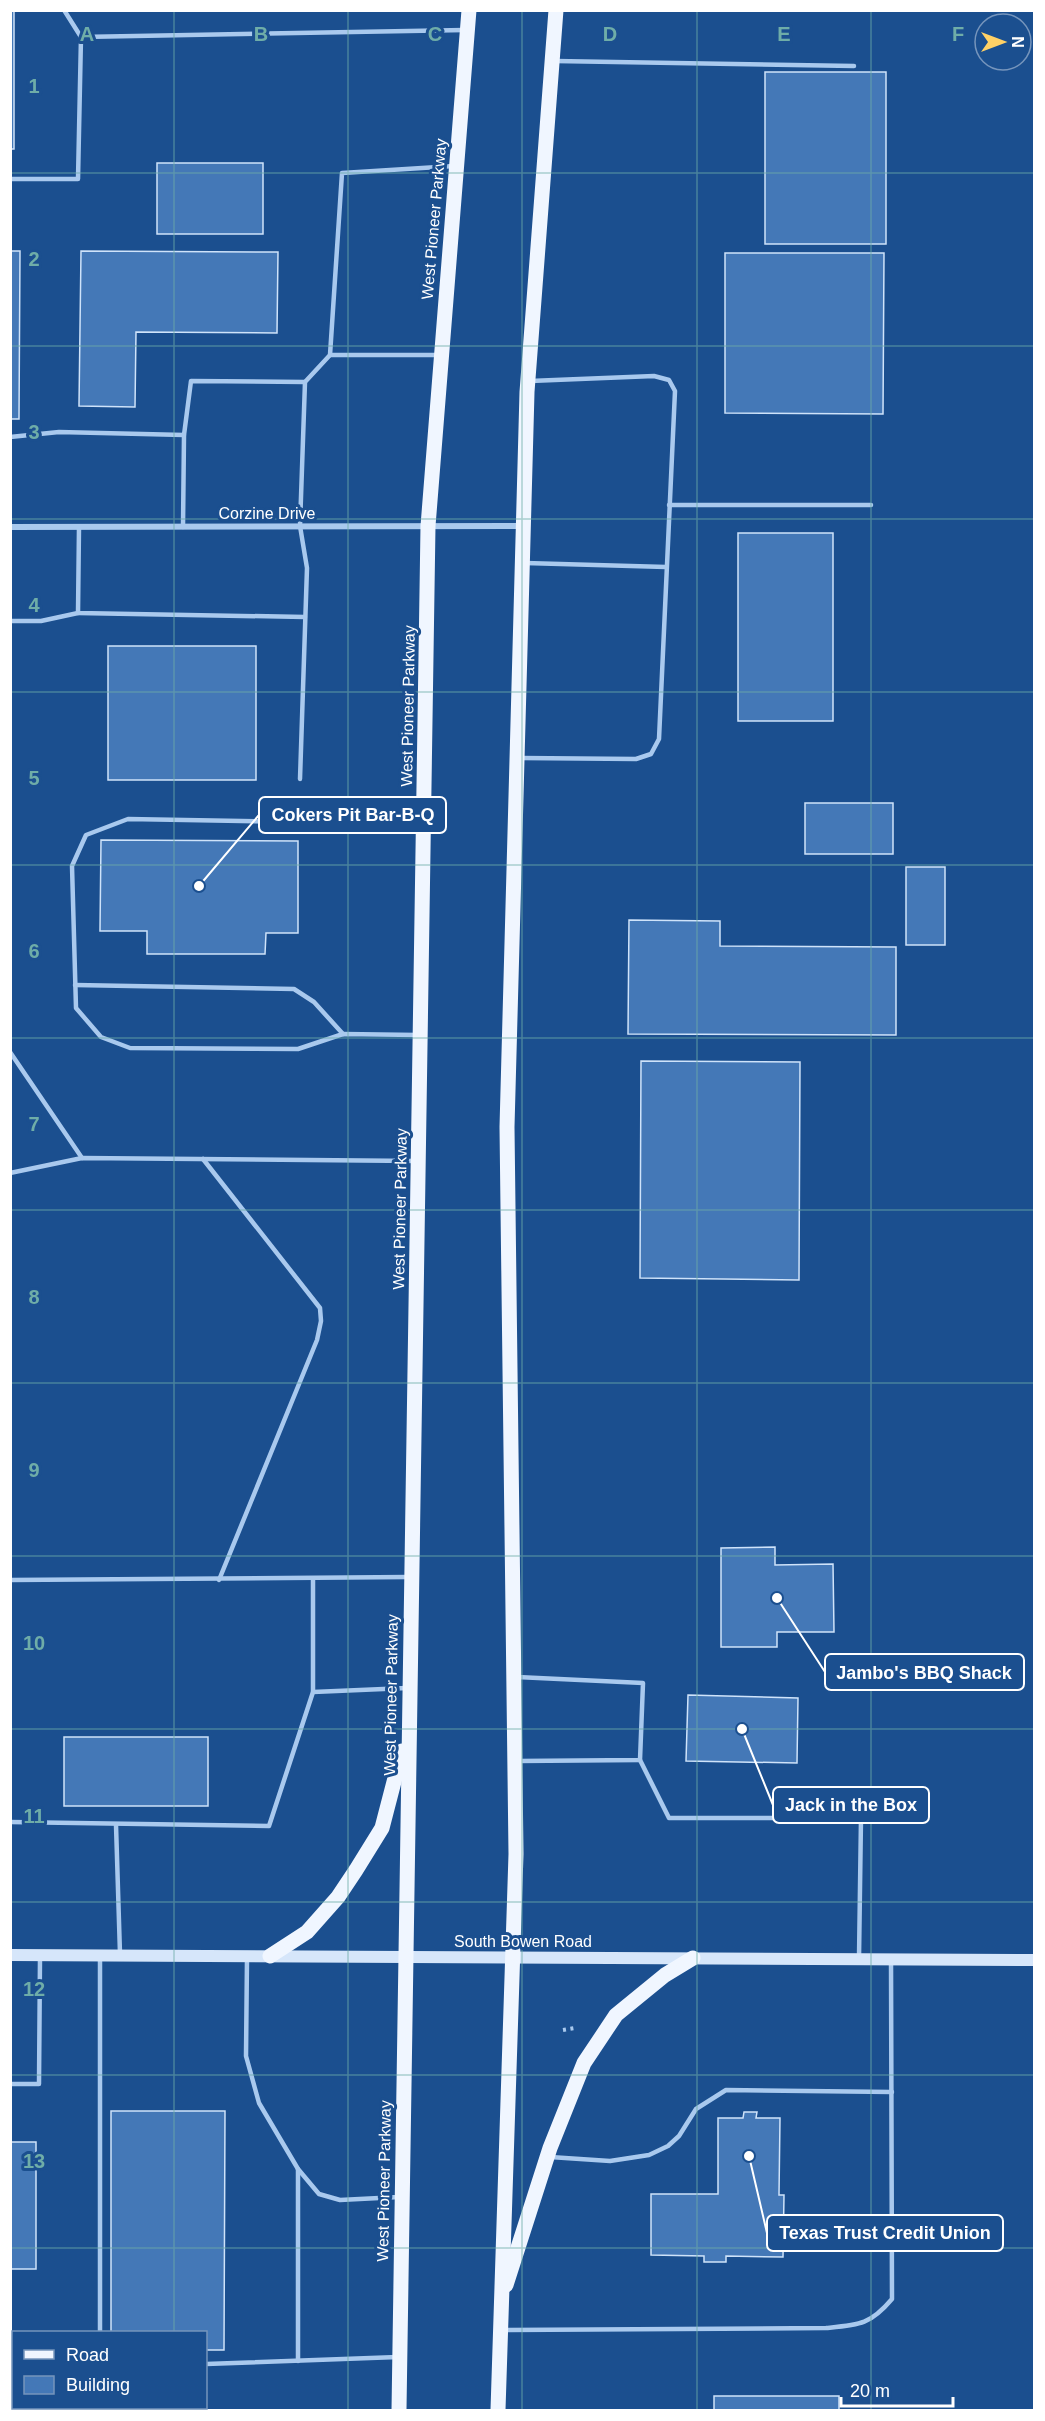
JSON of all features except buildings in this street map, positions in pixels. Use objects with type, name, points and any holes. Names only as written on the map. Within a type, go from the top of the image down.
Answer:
[{"type":"main road","name":"West Pioneer Parkway","points":[[399,2410],[404,1957],[428,526],[469,10]]},
{"type":"main road","points":[[498,2410],[516,1854],[507,1127],[528,381],[556,10]]},
{"type":"main road","points":[[270,1956],[307,1932],[338,1898],[382,1828],[409,1725]]},
{"type":"main road","name":"South Bowen Road","points":[[10,1955],[1035,1960]]},
{"type":"main road","points":[[501,2302],[546,2157],[584,2063],[616,2015],[665,1975],[693,1958]]},
{"type":"street","name":"Corzine Drive","points":[[10,527],[523,526]]},
{"type":"lane","points":[[10,179],[78,179],[81,37],[64,10]]},
{"type":"lane","points":[[81,37],[468,30]]},
{"type":"lane","points":[[552,61],[854,66]]},
{"type":"lane","points":[[300,779],[307,568],[300,526],[304,382],[330,355],[342,173],[457,165]]},
{"type":"lane","points":[[330,355],[442,355]]},
{"type":"lane","points":[[517,758],[636,759],[651,754],[659,740],[675,391],[669,380],[654,376],[528,381]]},
{"type":"lane","points":[[183,527],[184,435],[191,381],[304,382]]},
{"type":"lane","points":[[10,436],[59,432],[184,435]]},
{"type":"lane","points":[[669,505],[871,505]]},
{"type":"lane","points":[[78,613],[79,527]]},
{"type":"lane","points":[[522,562],[666,567]]},
{"type":"lane","points":[[10,621],[41,621],[78,613],[305,616]]},
{"type":"lane","points":[[420,1035],[343,1034],[298,1050],[130,1048],[101,1037],[76,1008],[72,866],[86,835],[128,819],[424,824]]},
{"type":"lane","points":[[75,985],[294,988],[314,1002],[343,1034]]},
{"type":"lane","points":[[10,1052],[82,1158]]},
{"type":"lane","points":[[10,1173],[82,1158],[419,1161]]},
{"type":"lane","points":[[203,1159],[320,1308],[321,1321],[317,1340],[219,1580]]},
{"type":"lane","points":[[10,1580],[313,1580],[411,1577]]},
{"type":"lane","points":[[10,1822],[269,1826],[313,1692],[313,1580]]},
{"type":"lane","points":[[514,1676],[643,1683],[640,1760],[669,1818],[861,1818],[859,1959]]},
{"type":"lane","points":[[313,1692],[409,1688]]},
{"type":"lane","points":[[514,1761],[640,1760]]},
{"type":"lane","points":[[116,1825],[120,1955]]},
{"type":"lane","points":[[10,2084],[39,2084],[40,1955]]},
{"type":"lane","points":[[100,1955],[100,2331]]},
{"type":"lane","points":[[248,1956],[246,2056],[259,2103],[298,2169],[319,2194],[340,2200],[402,2197]]},
{"type":"lane","points":[[500,2330],[826,2328],[854,2325],[876,2318],[892,2299],[891,1959]]},
{"type":"lane","points":[[546,2157],[610,2161],[649,2155],[668,2146],[679,2136],[696,2109],[726,2090],[892,2092]]},
{"type":"lane","points":[[298,2169],[298,2361]]},
{"type":"lane","points":[[207,2364],[400,2356]]},
{"type":"place","name":"Cokers Pit Bar-B-Q","points":[[199,886]]},
{"type":"place","name":"Jambo's BBQ Shack","points":[[777,1598]]},
{"type":"place","name":"Jack in the Box","points":[[742,1729]]},
{"type":"place","name":"Texas Trust Credit Union","points":[[749,2156]]}]
